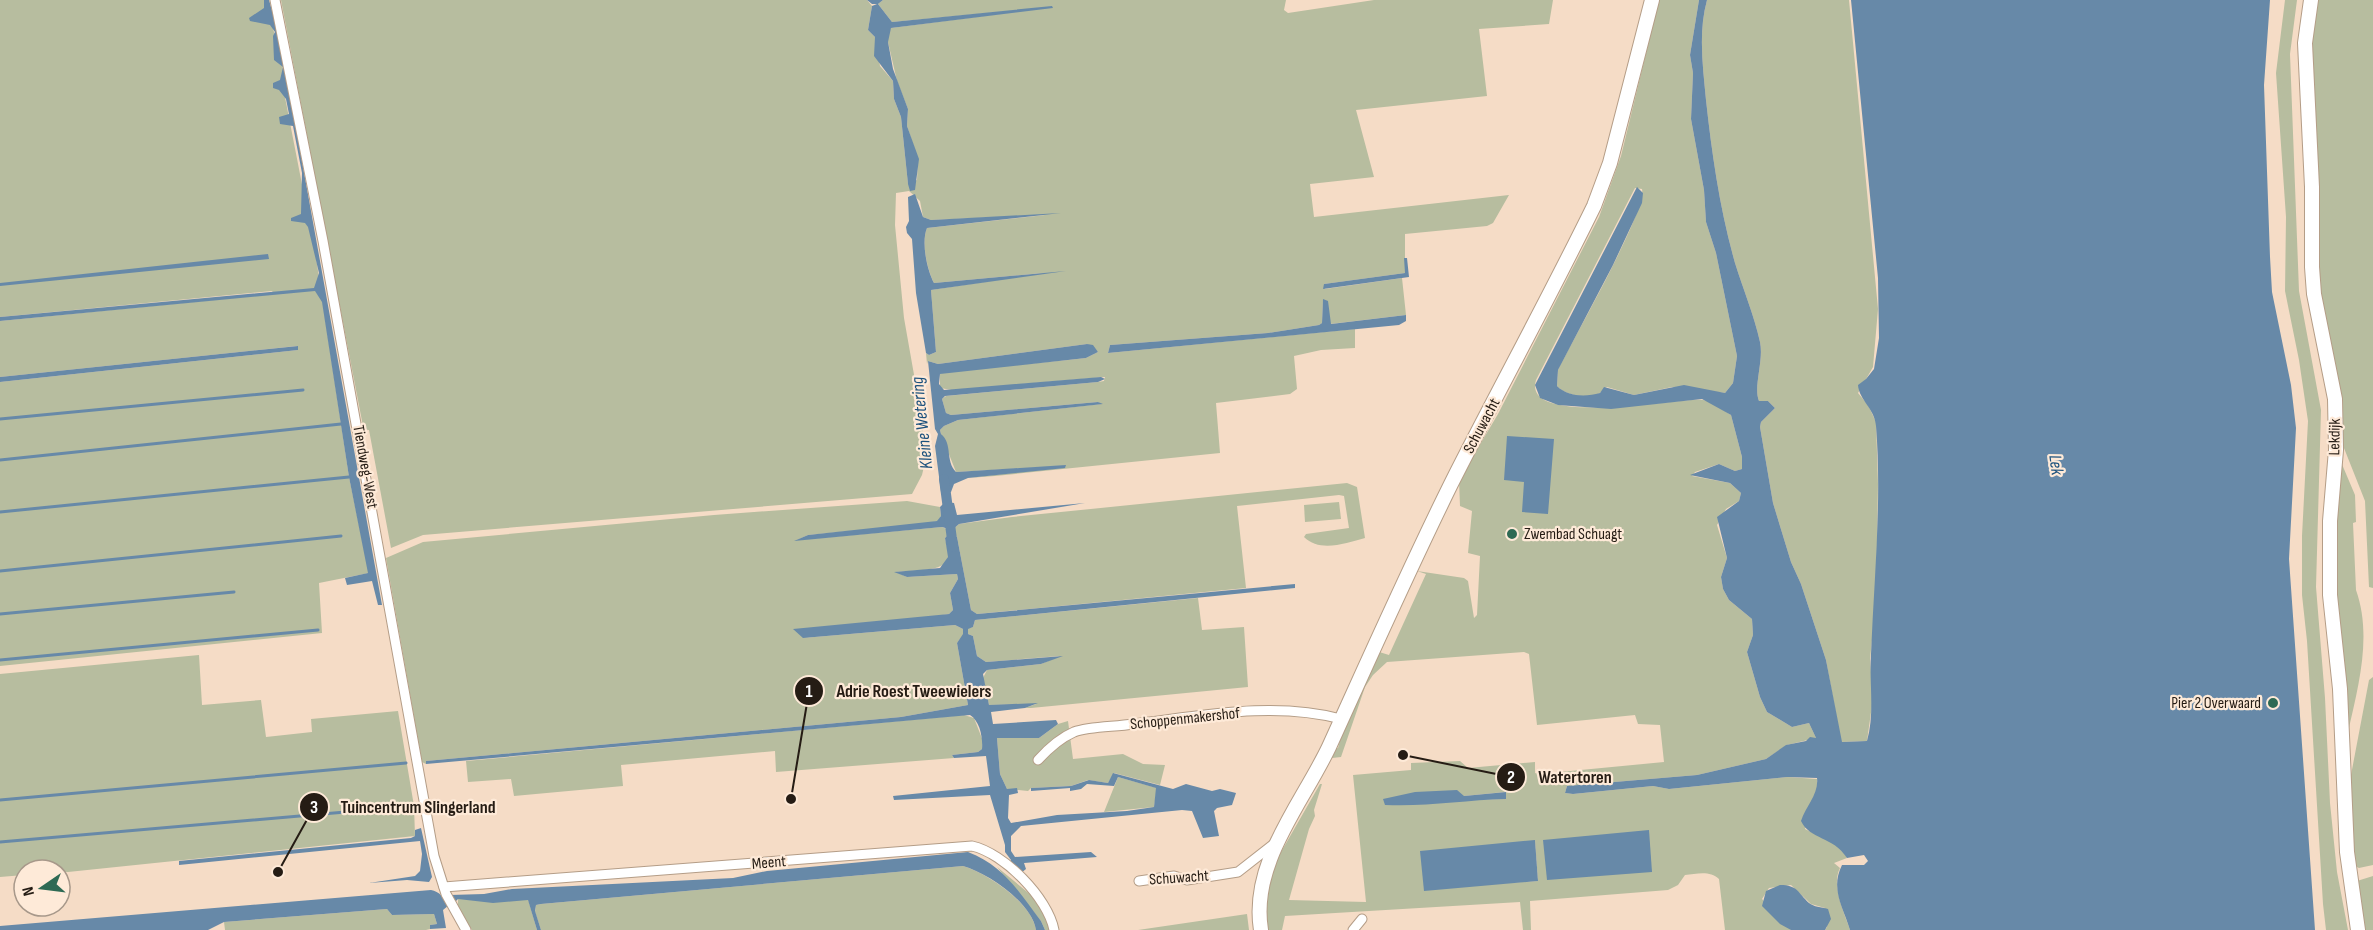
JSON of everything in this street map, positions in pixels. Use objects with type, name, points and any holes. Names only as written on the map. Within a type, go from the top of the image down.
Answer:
[{"type":"street","name":"Tiendweg-West","points":[[275,0],[332,287],[434,856],[445,890],[466,930]]},
{"type":"street","name":"Schuwacht","points":[[1261,930],[1259,909],[1266,871],[1279,839],[1318,769],[1368,656],[1452,483],[1594,206],[1610,163],[1652,0]]},
{"type":"street","name":"Lekdijk","points":[[2311,0],[2305,43],[2312,187],[2312,267],[2314,294],[2335,399],[2336,450],[2329,561],[2340,689],[2343,799],[2350,876],[2358,930]]},
{"type":"street","name":"Schoppenmakershof","points":[[1038,760],[1050,747],[1074,732],[1217,714],[1278,710],[1341,719]]},
{"type":"street","name":"Schuwacht","points":[[1139,881],[1174,876],[1187,880],[1238,872],[1279,839]]},
{"type":"street","name":"Meent","points":[[445,890],[972,846],[982,848],[1002,861],[1029,885],[1042,900],[1051,916],[1054,930]]},
{"type":"street","points":[[1353,930],[1362,919]]},
{"type":"green space","points":[[0,0],[268,0],[271,22],[280,54],[284,76],[283,87],[315,251],[349,477],[369,573],[319,583],[322,633],[0,666],[0,382],[298,350],[297,346],[0,377],[0,321],[274,294],[272,291],[0,317]]},
{"type":"green space","points":[[281,0],[867,0],[872,6],[868,30],[875,37],[880,66],[893,81],[894,99],[901,117],[908,184],[917,180],[918,159],[907,126],[908,109],[897,81],[888,42],[888,33],[891,28],[1053,7],[892,22],[878,4],[883,0],[1286,0],[1284,10],[1288,13],[1374,0],[1553,0],[1549,24],[1479,29],[1487,96],[1356,110],[1374,177],[1310,184],[1314,217],[1509,195],[1493,223],[1487,226],[1405,234],[1405,273],[1324,284],[1325,289],[1402,278],[1406,315],[1330,324],[1323,300],[1322,323],[1319,325],[1268,333],[1110,345],[1108,353],[1355,329],[1355,348],[1321,350],[1294,356],[1297,389],[1290,394],[1216,403],[1220,453],[968,478],[1066,466],[956,472],[941,434],[940,430],[944,426],[958,420],[1101,404],[1098,402],[951,415],[946,413],[942,399],[946,396],[1098,382],[1104,381],[1105,377],[952,390],[940,388],[940,374],[944,372],[1086,358],[1098,352],[1087,344],[938,364],[928,361],[927,364],[926,353],[929,355],[936,352],[931,290],[1043,273],[934,283],[926,255],[927,228],[1045,215],[931,220],[923,217],[920,201],[909,191],[896,193],[895,225],[904,318],[922,420],[926,458],[922,475],[912,494],[423,535],[391,548],[369,430],[363,429]]},
{"type":"green space","points":[[1659,0],[1699,0],[1690,55],[1693,73],[1691,119],[1704,190],[1706,222],[1716,253],[1737,356],[1733,383],[1725,393],[1672,387],[1634,395],[1607,387],[1600,393],[1589,396],[1577,396],[1557,386],[1558,370],[1633,222],[1642,189],[1635,188],[1536,380],[1538,395],[1553,403],[1576,407],[1703,400],[1731,415],[1742,457],[1742,469],[1735,471],[1719,464],[1695,472],[1692,476],[1730,483],[1741,493],[1739,501],[1726,509],[1717,525],[1727,558],[1721,577],[1723,589],[1729,600],[1752,619],[1753,635],[1747,652],[1760,697],[1767,712],[1792,727],[1809,723],[1816,738],[1787,745],[1766,759],[1697,775],[1567,786],[1565,793],[1653,786],[1669,789],[1787,777],[1817,779],[1818,788],[1805,829],[1840,846],[1847,858],[1834,863],[1840,868],[1838,891],[1850,930],[1825,930],[1827,927],[1825,908],[1811,904],[1791,885],[1769,888],[1762,899],[1791,930],[1725,930],[1719,879],[1711,874],[1703,873],[1685,875],[1678,885],[1668,890],[1530,901],[1531,930],[1523,930],[1520,902],[1285,916],[1282,930],[1265,930],[1265,893],[1277,859],[1320,784],[1322,784],[1314,810],[1315,816],[1309,829],[1289,900],[1366,902],[1353,775],[1411,770],[1411,763],[1460,761],[1468,768],[1535,762],[1535,773],[1539,774],[1664,762],[1660,725],[1638,724],[1635,715],[1537,725],[1529,654],[1524,652],[1387,662],[1373,675],[1365,687],[1341,757],[1332,758],[1331,753],[1333,749],[1338,748],[1346,719],[1376,651],[1389,655],[1426,574],[1417,571],[1464,578],[1468,581],[1474,618],[1477,615],[1480,556],[1468,553],[1472,511],[1460,506],[1459,480],[1498,414],[1599,217],[1621,156]],"holes":[[[1505,792],[1505,799],[1459,800],[1464,796]],[[1535,840],[1538,881],[1478,885]]]},
{"type":"green space","points":[[1707,0],[1849,0],[1878,309],[1873,367],[1858,393],[1868,405],[1876,422],[1878,484],[1876,602],[1870,659],[1873,698],[1867,741],[1841,742],[1826,660],[1801,584],[1791,562],[1773,503],[1760,427],[1761,422],[1775,408],[1768,401],[1759,401],[1757,395],[1761,357],[1760,342],[1730,243],[1711,141],[1702,50]]},
{"type":"green space","points":[[2285,0],[2297,0],[2290,54],[2299,291],[2321,410],[2316,587],[2325,698],[2330,803],[2337,872],[2348,930],[2326,930],[2302,595],[2302,536],[2308,421],[2285,291],[2286,217],[2276,73]]},
{"type":"green space","points":[[2316,0],[2373,0],[2373,588],[2369,587],[2365,501],[2340,438],[2317,284],[2310,50]]},
{"type":"green space","points":[[2341,462],[2355,495],[2356,522],[2353,523],[2356,590],[2363,624],[2362,660],[2348,732],[2339,631],[2336,563]]},
{"type":"green space","points":[[1347,483],[1357,487],[1365,538],[1342,544],[1318,545],[1304,537],[1306,534],[1349,528],[1344,496],[1237,506],[1246,588],[977,614],[971,610],[957,537],[952,530],[959,524],[1012,517]]},
{"type":"green space","points":[[907,501],[940,507],[941,516],[938,521],[924,524],[808,535],[797,540],[942,527],[949,530],[945,538],[948,555],[946,562],[941,566],[926,570],[896,572],[907,577],[957,574],[958,579],[950,593],[953,610],[949,614],[803,638],[955,625],[963,629],[963,635],[957,643],[968,705],[901,717],[426,761],[426,764],[422,762],[386,558],[423,542],[714,515]]},
{"type":"green space","points":[[1339,502],[1341,519],[1305,522],[1304,505]]},
{"type":"green space","points":[[1198,598],[1202,630],[1244,627],[1248,687],[1031,708],[1025,708],[1036,704],[989,705],[983,678],[987,670],[1041,664],[1060,656],[986,662],[977,656],[973,636],[968,634],[968,628],[973,627],[975,620]]},
{"type":"green space","points":[[199,655],[202,705],[261,700],[266,737],[312,732],[311,719],[398,711],[414,806],[415,836],[72,872],[72,858],[12,858],[12,876],[0,877],[0,674]]},
{"type":"green space","points":[[2373,677],[2373,865],[2359,868],[2355,866],[2346,777],[2351,775],[2369,680]]},
{"type":"green space","points":[[964,715],[974,718],[983,741],[982,749],[978,752],[952,755],[954,758],[776,772],[775,751],[621,765],[623,786],[514,796],[511,779],[468,782],[466,761]]},
{"type":"green space","points":[[1068,721],[1073,759],[1123,754],[1143,764],[1165,765],[1160,785],[1114,773],[1108,783],[1088,780],[1071,786],[1031,788],[1028,791],[1007,789],[1000,774],[997,738],[1039,738],[1058,724]]},
{"type":"green space","points":[[1118,777],[1157,788],[1154,807],[1104,812]]},
{"type":"green space","points":[[963,866],[984,875],[1007,891],[1026,910],[1036,930],[541,930],[535,912],[536,905],[541,904]]},
{"type":"green space","points":[[997,867],[1037,900],[1050,930],[1045,930],[1041,921]]},
{"type":"green space","points":[[2373,876],[2373,930],[2362,930],[2357,881]]},
{"type":"green space","points":[[458,899],[528,899],[537,930],[472,930],[458,909]]},
{"type":"green space","points":[[387,909],[392,915],[434,914],[437,924],[430,925],[430,929],[426,930],[225,930],[224,922]]},
{"type":"green space","points":[[1247,914],[1249,930],[1138,930]]},
{"type":"water","points":[[264,0],[269,0],[280,39],[382,605],[378,605],[372,581],[347,585],[345,578],[368,573],[349,477],[322,302],[315,291],[0,321],[0,317],[314,288],[319,273],[308,227],[305,223],[291,221],[291,218],[301,214],[302,173],[293,126],[280,124],[279,117],[289,114],[286,99],[279,90],[273,88],[273,83],[280,80],[283,67],[274,60],[273,36],[275,32],[270,25],[250,21],[249,18],[264,8]]},
{"type":"water","points":[[867,0],[883,0],[878,4],[892,22],[1052,6],[1053,8],[891,28],[888,42],[893,69],[908,109],[907,126],[919,159],[915,190],[910,191],[908,184],[901,117],[894,99],[893,81],[874,56],[875,37],[868,30],[872,6],[877,4],[872,4]]},
{"type":"water","name":"Lek","points":[[1699,0],[1707,0],[1702,37],[1703,63],[1711,141],[1721,203],[1735,263],[1760,342],[1761,357],[1757,395],[1759,401],[1768,401],[1775,408],[1761,422],[1760,427],[1773,503],[1791,562],[1801,584],[1826,660],[1842,742],[1867,741],[1869,730],[1878,512],[1876,426],[1858,385],[1874,369],[1879,338],[1878,278],[1851,0],[2270,0],[2264,85],[2270,257],[2272,292],[2291,385],[2296,428],[2289,559],[2315,930],[1850,930],[1837,890],[1839,874],[1842,865],[1864,865],[1868,861],[1864,855],[1847,858],[1835,846],[1810,832],[1801,821],[1814,795],[1817,778],[1787,777],[1669,789],[1653,786],[1565,793],[1567,786],[1697,775],[1766,759],[1786,745],[1806,741],[1810,737],[1816,738],[1809,723],[1792,727],[1767,712],[1760,697],[1747,652],[1753,635],[1752,619],[1729,600],[1723,589],[1721,577],[1727,558],[1717,517],[1739,501],[1741,493],[1730,483],[1690,475],[1719,464],[1735,471],[1742,469],[1742,457],[1731,415],[1702,399],[1611,409],[1558,405],[1540,398],[1535,385],[1637,187],[1643,193],[1642,203],[1613,265],[1558,370],[1557,386],[1561,390],[1577,395],[1600,393],[1604,387],[1634,395],[1684,385],[1725,393],[1733,383],[1737,356],[1716,253],[1706,222],[1704,190],[1691,119],[1693,73],[1690,55]]},
{"type":"water","points":[[915,194],[923,217],[931,220],[1061,213],[927,228],[926,256],[934,283],[1066,271],[931,290],[936,352],[929,355],[926,353],[916,293],[912,239],[906,227],[909,221],[908,197]]},
{"type":"water","points":[[268,254],[269,259],[0,286],[0,283]]},
{"type":"water","points":[[1404,258],[1407,258],[1409,277],[1323,289],[1324,284],[1405,273]]},
{"type":"water","points":[[1323,299],[1328,301],[1331,324],[1406,315],[1406,321],[1399,325],[1108,353],[1110,345],[1268,333],[1319,325],[1322,323]]},
{"type":"water","points":[[1093,345],[1098,352],[1086,358],[940,374],[939,384],[944,390],[1101,377],[1105,379],[1098,382],[945,396],[942,399],[946,413],[951,415],[1098,402],[1103,404],[958,420],[944,426],[940,430],[941,434],[947,443],[951,463],[956,472],[1066,465],[1065,468],[968,478],[954,484],[951,492],[945,494],[941,492],[935,446],[938,434],[935,429],[928,361],[938,364]]},
{"type":"water","points":[[298,346],[298,350],[0,382],[0,377]]},
{"type":"water","points":[[1507,436],[1554,439],[1548,514],[1522,512],[1524,482],[1504,480]]},
{"type":"water","points":[[945,502],[954,503],[957,515],[1085,503],[959,524],[952,530],[942,527],[794,541],[808,535],[937,521],[941,516],[940,507]]},
{"type":"water","points":[[949,534],[957,537],[971,610],[977,614],[1295,584],[1295,588],[975,620],[973,627],[968,629],[968,634],[973,636],[977,656],[986,662],[1063,656],[1041,664],[987,670],[983,674],[989,705],[1038,703],[1025,708],[991,712],[993,724],[1056,720],[1058,724],[1039,738],[997,738],[1000,774],[1007,789],[1017,788],[1018,793],[1009,795],[1008,818],[1011,823],[1057,815],[1154,807],[1156,788],[1118,777],[1114,786],[1087,784],[1081,789],[1070,791],[1070,788],[1031,791],[1031,788],[1071,786],[1089,780],[1108,783],[1113,773],[1173,789],[1186,784],[1212,791],[1220,789],[1236,793],[1232,805],[1217,808],[1214,811],[1219,836],[1203,838],[1192,811],[1182,810],[1021,826],[1011,836],[1011,851],[1015,857],[1091,852],[1097,857],[1024,863],[1026,869],[1021,873],[1010,863],[1011,860],[1005,852],[990,795],[894,800],[893,796],[990,786],[986,756],[954,758],[952,755],[978,752],[982,749],[980,730],[970,715],[426,764],[426,761],[901,717],[968,705],[957,643],[963,634],[963,629],[955,625],[803,638],[793,629],[949,614],[953,610],[950,593],[958,579],[957,574],[907,577],[894,572],[940,568],[948,557],[945,538]]},
{"type":"water","points":[[1457,790],[1464,796],[1506,792],[1506,799],[1385,805],[1383,799],[1415,792]]},
{"type":"water","points":[[421,828],[432,877],[429,882],[407,880],[369,883],[415,876],[420,871],[422,854],[420,841],[179,865],[179,861],[411,838],[415,836],[415,830]]},
{"type":"water","points":[[1649,830],[1652,872],[1547,880],[1543,840]]},
{"type":"water","points":[[1535,840],[1538,881],[1424,891],[1420,851]]},
{"type":"water","points":[[968,852],[991,864],[1009,880],[1041,921],[1045,930],[1036,930],[1026,910],[1007,890],[984,875],[963,866],[541,904],[536,905],[535,911],[541,930],[537,930],[528,900],[493,903],[458,899],[454,903],[450,895],[484,894],[512,889],[733,878],[767,871]]},
{"type":"water","points":[[1780,885],[1794,888],[1811,904],[1828,909],[1831,919],[1825,930],[1791,930],[1780,924],[1762,906],[1766,891]]},
{"type":"water","points":[[431,890],[444,898],[449,905],[443,910],[446,928],[430,929],[430,925],[437,924],[434,914],[392,915],[387,909],[224,922],[208,930],[0,930],[0,926]]},
{"type":"waterway","points":[[0,419],[303,390]]},
{"type":"waterway","points":[[0,460],[341,424]]},
{"type":"waterway","points":[[0,512],[349,477]]},
{"type":"waterway","name":"Kleine Wetering","points":[[944,479],[953,547]]},
{"type":"waterway","points":[[0,571],[341,536]]},
{"type":"waterway","points":[[0,614],[234,592]]},
{"type":"waterway","points":[[0,660],[318,630]]},
{"type":"waterway","points":[[0,800],[406,763]]},
{"type":"waterway","points":[[0,842],[414,806]]},
{"type":"place","name":"Zwembad Schuagt","points":[[1512,534]]},
{"type":"place","name":"Pier 2 Overwaard","points":[[2273,703]]},
{"type":"place","name":"Watertoren","points":[[1403,755]]},
{"type":"place","name":"Adrie Roest Tweewielers","points":[[791,799]]},
{"type":"place","name":"Tuincentrum Slingerland","points":[[278,872]]}]
